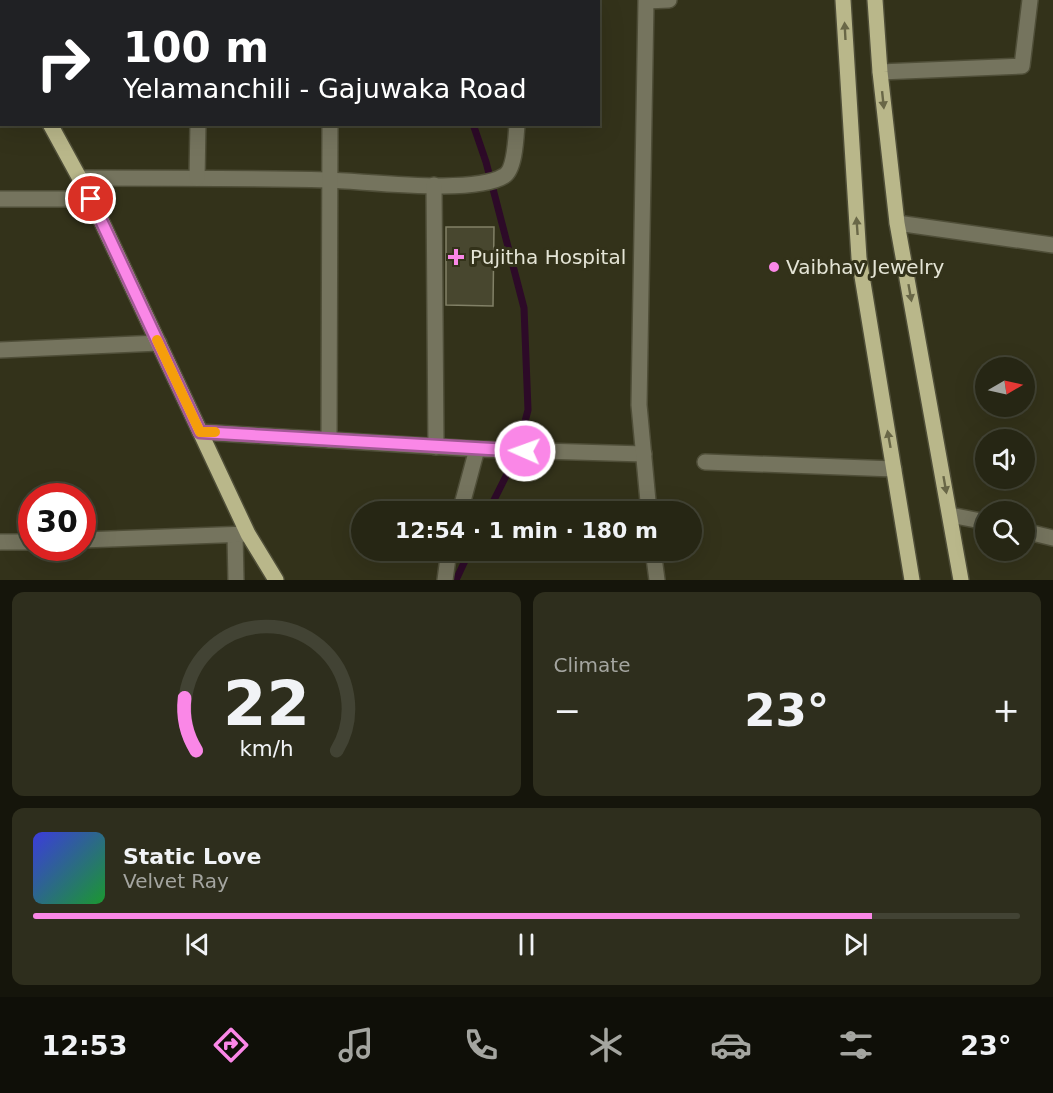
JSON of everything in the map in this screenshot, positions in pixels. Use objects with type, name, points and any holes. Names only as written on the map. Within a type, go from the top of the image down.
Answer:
[{"type":"main road","points":[[843,0],[859,258],[912,580]]},
{"type":"main road","points":[[875,0],[880,72],[897,223],[961,580]]},
{"type":"main road","points":[[51,126],[91,199],[159,343],[200,432],[242,534],[276,580]]},
{"type":"street","points":[[637,0],[669,0]]},
{"type":"street","points":[[880,72],[1022,66],[1030,0]]},
{"type":"street","points":[[646,1],[639,405],[648,501]]},
{"type":"street","points":[[197,178],[198,126]]},
{"type":"street","points":[[329,440],[330,126]]},
{"type":"street","points":[[80,178],[329,180],[458,187],[485,183],[505,176],[511,168],[517,126]]},
{"type":"street","points":[[434,185],[436,447]]},
{"type":"street","points":[[0,199],[91,199]]},
{"type":"street","points":[[897,223],[1053,245]]},
{"type":"street","points":[[0,351],[159,343]]},
{"type":"street","points":[[200,432],[436,447],[644,454]]},
{"type":"street","points":[[463,501],[477,449]]},
{"type":"street","points":[[705,462],[894,469]]},
{"type":"street","points":[[950,515],[975,520]]},
{"type":"street","points":[[96,539],[242,534],[236,580]]},
{"type":"street","points":[[1035,534],[1053,538]]},
{"type":"street","points":[[0,542],[18,542]]},
{"type":"street","points":[[445,580],[447,561]]},
{"type":"street","points":[[654,561],[657,580]]},
{"type":"building","points":[[446,227],[494,227],[493,306],[446,305]]},
{"type":"waterway","points":[[474,126],[486,162],[524,308],[528,410],[516,456],[494,501]]},
{"type":"waterway","points":[[456,580],[465,561]]},
{"type":"slow traffic","points":[[157,340],[200,432],[215,432]]},
{"type":"place","name":"Pujitha Hospital","points":[[456,257]]},
{"type":"place","name":"Vaibhav Jewelry","points":[[774,267]]},
{"type":"route","points":[[91,199],[200,432],[525,451]]}]
